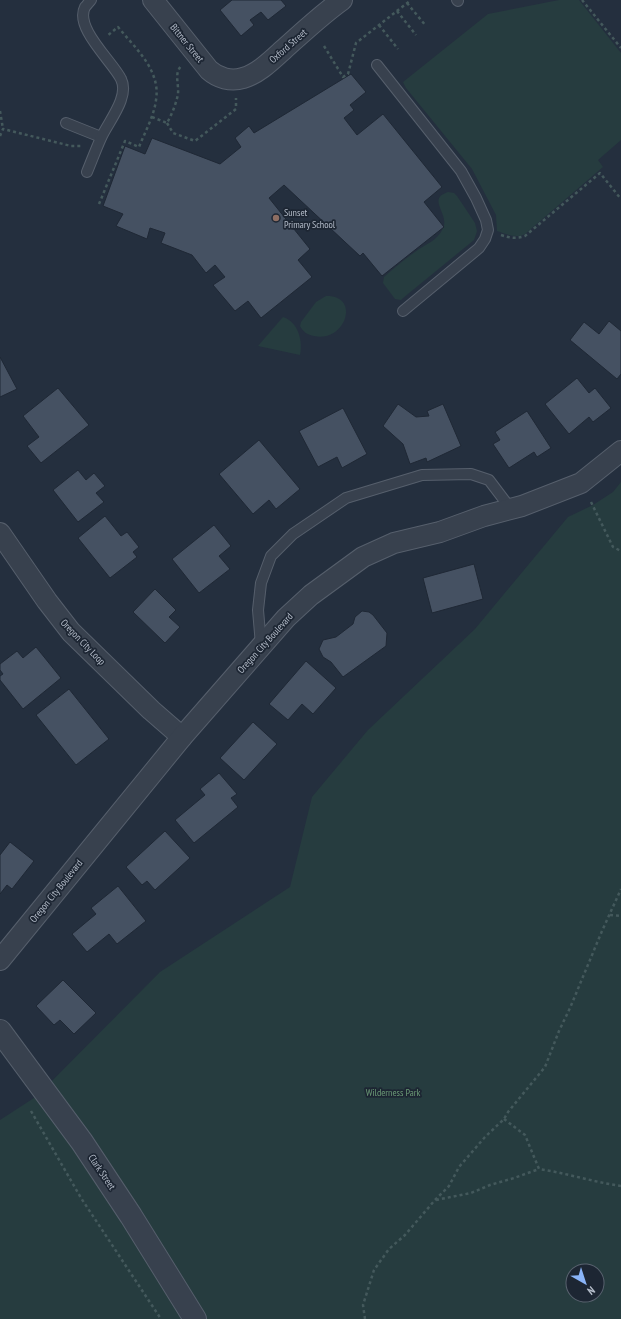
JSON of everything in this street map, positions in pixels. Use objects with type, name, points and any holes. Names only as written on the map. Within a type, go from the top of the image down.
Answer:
[{"type":"street","name":"Bittner Street","points":[[153,0],[209,70],[218,76],[228,79]]},
{"type":"street","name":"Oxford Street","points":[[228,79],[242,79],[252,74],[269,62],[330,8],[342,0]]},
{"type":"street","name":"Oregon City Boulevard","points":[[0,960],[182,737],[286,618],[310,595],[363,557],[394,543],[440,532],[484,516],[522,506],[581,483],[621,451]]},
{"type":"street","name":"Oregon City Loop","points":[[0,533],[47,601],[72,632],[151,710],[182,737]]},
{"type":"street","name":"Clark Street","points":[[0,1031],[82,1142],[131,1216],[195,1319]]},
{"type":"lane","points":[[88,172],[101,137],[112,118],[123,91],[121,79],[88,33],[84,19],[84,8],[91,0]]},
{"type":"lane","points":[[378,65],[461,172],[482,210],[488,230],[480,248],[403,311]]},
{"type":"lane","points":[[66,122],[101,137]]},
{"type":"lane","points":[[261,646],[258,610],[261,583],[271,556],[293,534],[346,498],[422,475],[471,474],[489,480],[511,509]]},
{"type":"path","points":[[324,46],[343,77],[348,74],[356,43],[411,0]]},
{"type":"path","points":[[582,0],[621,48]]},
{"type":"path","points":[[407,3],[426,26]]},
{"type":"path","points":[[397,11],[416,34]]},
{"type":"path","points":[[379,25],[398,49]]},
{"type":"path","points":[[167,123],[171,116],[178,93],[177,72],[184,64]]},
{"type":"path","points":[[151,117],[167,123],[173,133],[195,141],[236,109],[236,98]]},
{"type":"path","points":[[0,111],[3,129],[0,136]]},
{"type":"path","points":[[3,129],[71,146],[87,146],[101,137]]},
{"type":"path","points":[[488,230],[511,238],[525,236],[600,173],[621,199]]},
{"type":"path","points":[[590,502],[613,547],[621,551]]},
{"type":"path","points":[[365,1319],[363,1305],[374,1270],[389,1249],[405,1235],[449,1186],[459,1167],[485,1137],[504,1119],[545,1067],[559,1031],[621,889]]},
{"type":"path","points":[[610,915],[621,916]]},
{"type":"path","points":[[29,1108],[80,1198],[161,1319]]},
{"type":"path","points":[[504,1119],[525,1135],[539,1169]]},
{"type":"path","points":[[435,1200],[470,1193],[539,1169],[560,1172],[595,1182],[621,1186]]},
{"type":"green space","points":[[559,0],[579,0],[621,53],[621,140],[598,160],[603,167],[525,234],[511,236],[497,231],[496,215],[472,169],[406,88],[403,82],[488,14]]},
{"type":"green space","points":[[448,192],[454,193],[457,196],[475,223],[477,231],[474,240],[401,300],[395,299],[383,283],[384,277],[407,258],[438,236],[444,223],[444,217],[439,199],[442,195]]},
{"type":"green space","points":[[326,296],[337,298],[343,303],[346,310],[345,318],[341,326],[334,333],[325,336],[314,336],[308,334],[300,326],[301,322],[316,302]]},
{"type":"green space","points":[[283,317],[288,319],[296,327],[301,343],[300,355],[258,346]]},
{"type":"green space","name":"Wilderness Park","points":[[621,482],[621,1319],[0,1319],[0,1120],[37,1096],[160,972],[290,887],[312,797],[368,730],[475,629],[568,517],[593,505],[613,492]]},
{"type":"building","points":[[232,0],[281,0],[286,6],[268,20],[261,12],[250,20],[254,25],[241,36],[220,10]]},
{"type":"building","points":[[351,74],[366,92],[350,105],[354,110],[344,118],[357,135],[383,114],[442,187],[424,202],[444,227],[382,276],[363,253],[360,256],[284,185],[269,198],[310,249],[298,260],[312,277],[261,318],[248,301],[235,311],[213,285],[225,277],[215,265],[206,273],[192,255],[161,243],[165,233],[150,228],[147,239],[116,226],[123,214],[103,206],[125,146],[145,154],[152,138],[220,164],[241,147],[235,138],[249,126],[254,133]]},
{"type":"building","points":[[609,321],[621,331],[621,374],[617,379],[570,340],[584,322],[599,334]]},
{"type":"building","points":[[0,357],[17,389],[0,397]]},
{"type":"building","points":[[577,378],[589,393],[595,388],[611,408],[593,422],[589,417],[569,434],[545,404]]},
{"type":"building","points":[[58,388],[89,425],[41,463],[27,446],[39,437],[23,416]]},
{"type":"building","points":[[398,404],[416,417],[429,416],[427,411],[443,404],[461,446],[427,462],[426,458],[410,464],[403,444],[383,426]]},
{"type":"building","points":[[343,408],[367,454],[342,468],[337,457],[318,467],[299,431]]},
{"type":"building","points":[[527,411],[551,448],[537,457],[534,452],[509,468],[493,444],[500,440],[495,432]]},
{"type":"building","points":[[259,440],[300,489],[276,509],[269,500],[253,514],[219,474]]},
{"type":"building","points":[[78,470],[86,480],[94,473],[105,486],[96,493],[104,502],[78,522],[53,490]]},
{"type":"building","points":[[105,516],[121,536],[127,532],[139,547],[133,552],[137,557],[110,578],[78,538]]},
{"type":"building","points":[[214,525],[231,546],[219,556],[230,569],[199,593],[172,559]]},
{"type":"building","points":[[474,564],[483,599],[432,613],[423,578]]},
{"type":"building","points":[[155,589],[176,610],[169,617],[180,627],[165,643],[133,612]]},
{"type":"building","points":[[362,611],[369,612],[373,615],[387,633],[386,646],[343,677],[331,662],[323,657],[319,649],[323,640],[336,637],[353,624],[355,617]]},
{"type":"building","points":[[36,647],[61,678],[23,709],[0,680],[0,676],[3,674],[0,670],[0,664],[17,651],[23,658]]},
{"type":"building","points":[[306,661],[336,688],[313,714],[302,704],[288,720],[269,704]]},
{"type":"building","points":[[69,689],[109,739],[76,765],[36,715]]},
{"type":"building","points":[[253,722],[277,744],[244,780],[220,758]]},
{"type":"building","points":[[219,773],[237,794],[231,798],[238,807],[194,843],[175,820],[205,795],[200,789]]},
{"type":"building","points":[[165,831],[190,858],[155,890],[147,881],[142,885],[126,867]]},
{"type":"building","points":[[10,842],[34,861],[12,889],[7,885],[0,894],[0,855]]},
{"type":"building","points":[[118,886],[146,921],[117,944],[109,934],[87,952],[72,934],[96,914],[91,908]]},
{"type":"building","points":[[63,980],[96,1013],[74,1034],[60,1020],[54,1025],[36,1006]]},
{"type":"place","name":"Sunset Primary School","points":[[276,218]]}]
